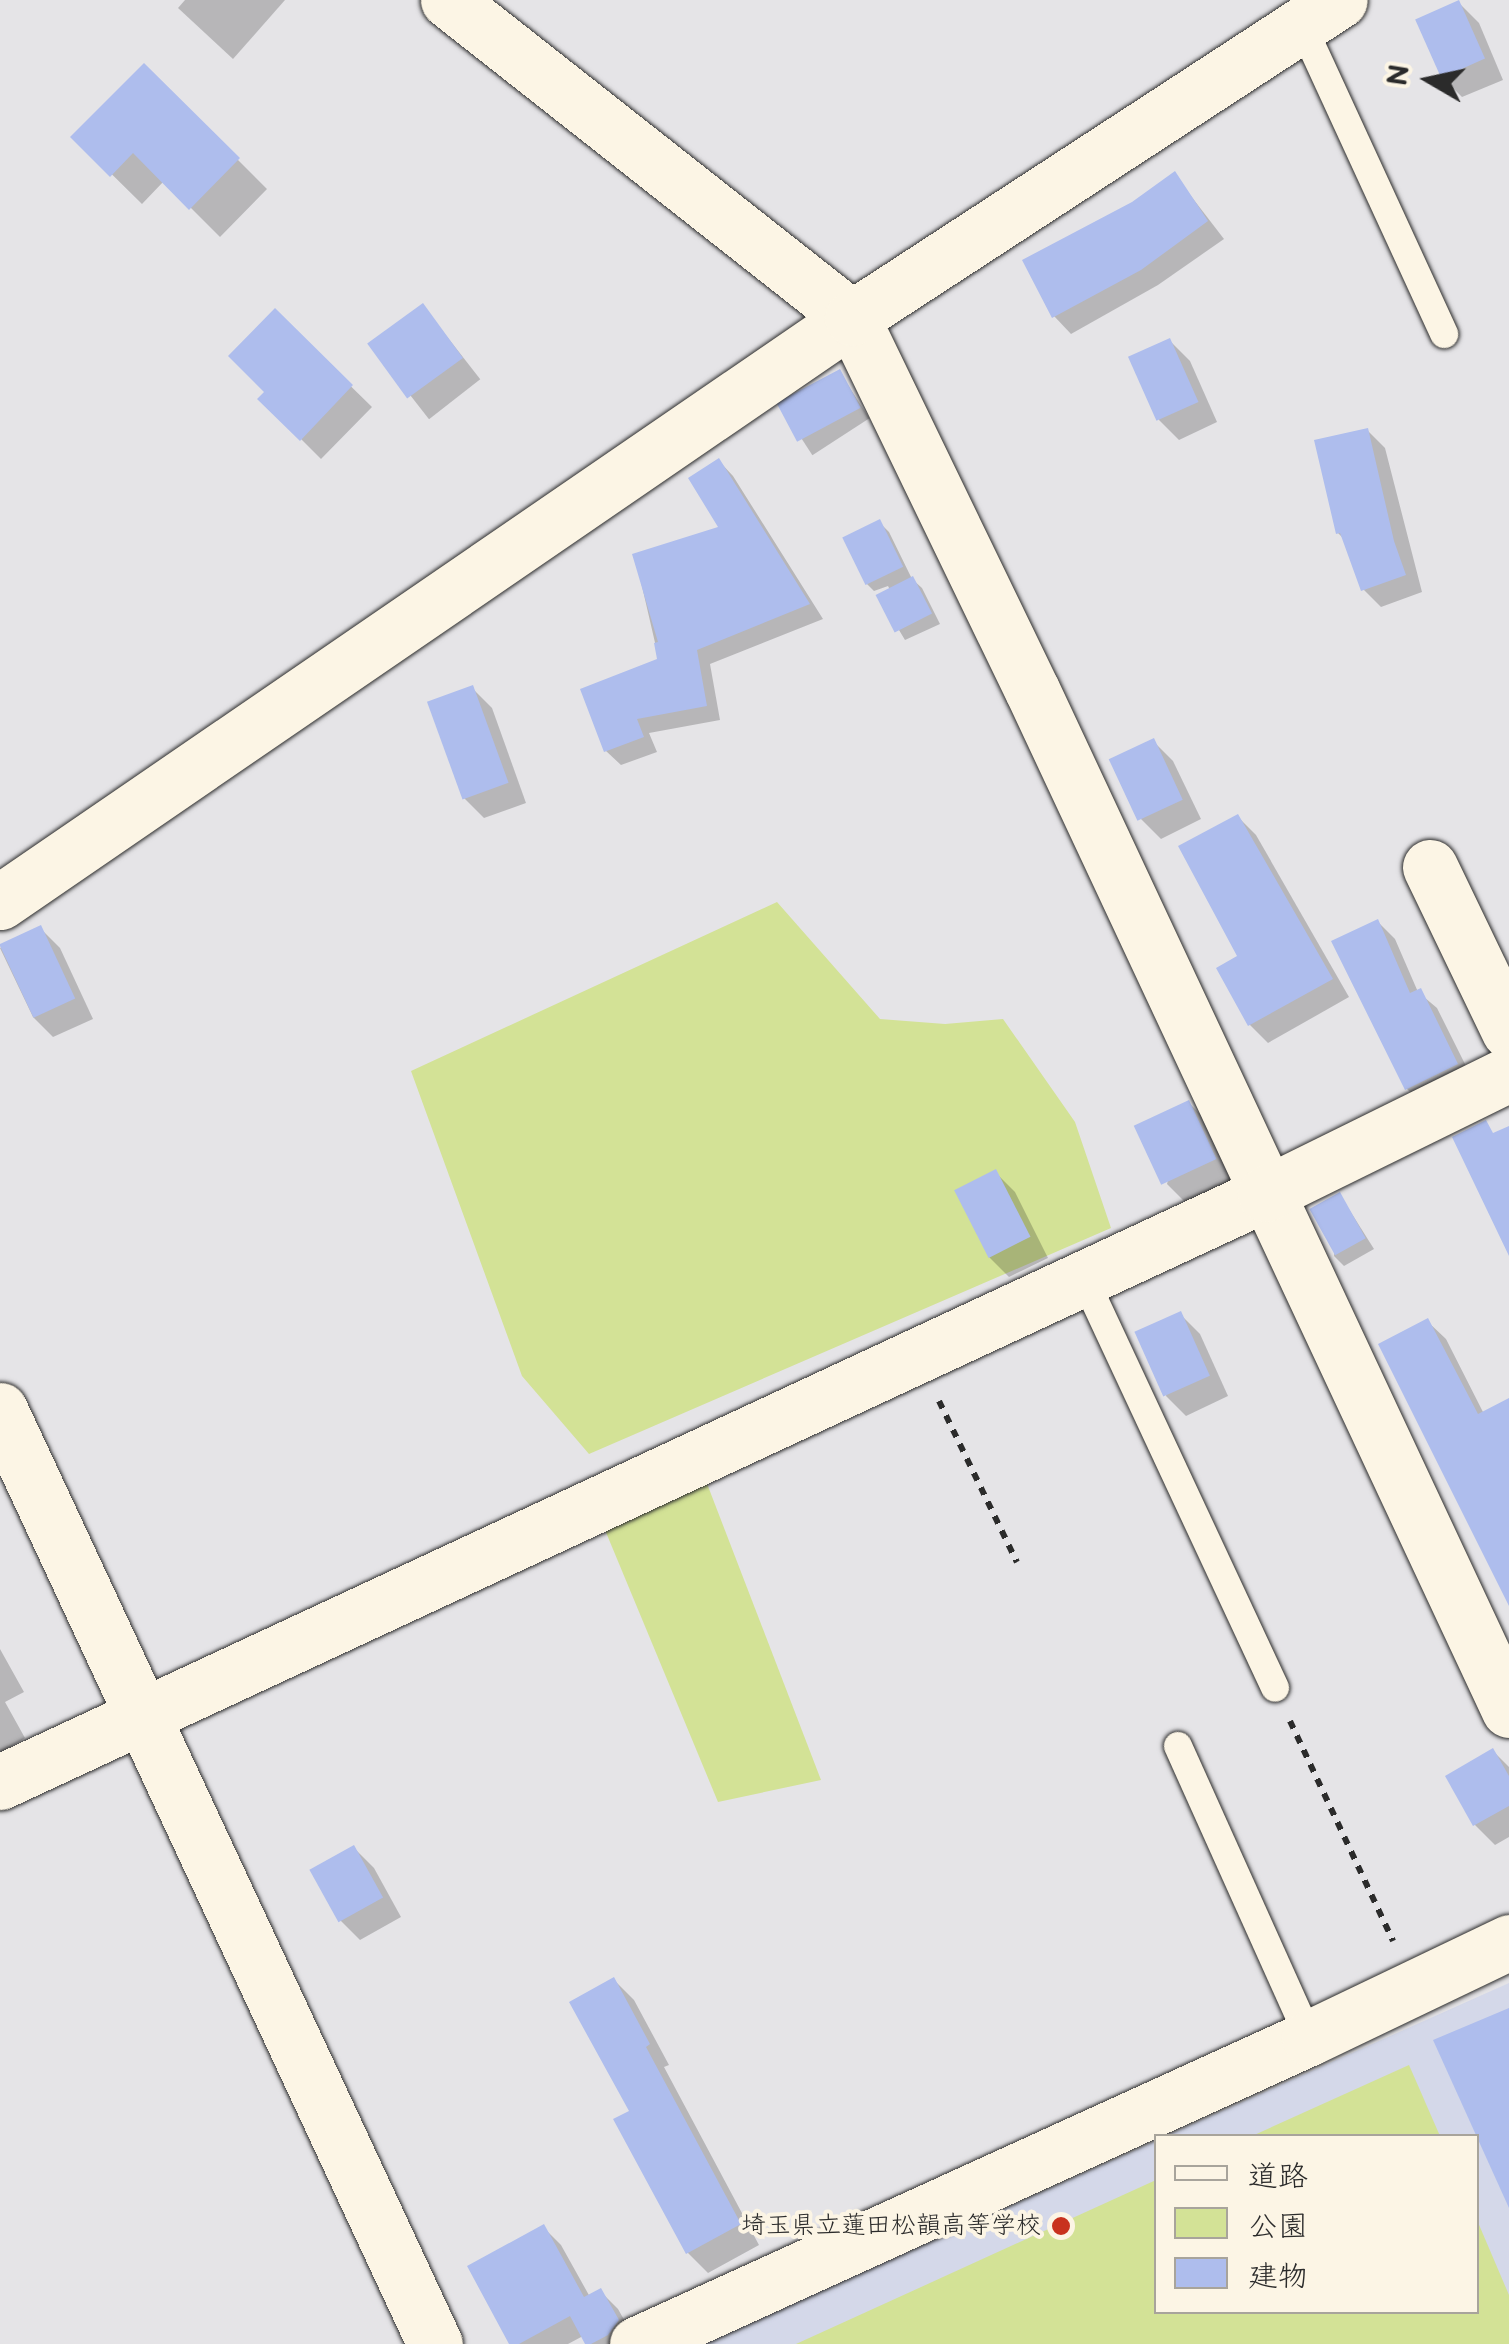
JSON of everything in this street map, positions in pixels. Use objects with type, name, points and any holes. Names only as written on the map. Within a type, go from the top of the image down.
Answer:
[{"type":"street","points":[[448,0],[852,318],[1032,690],[1509,1710]]},
{"type":"street","points":[[0,902],[852,318],[1322,14]]},
{"type":"street","points":[[1430,867],[1509,1031]]},
{"type":"street","points":[[0,1782],[1265,1194],[1509,1074]]},
{"type":"street","points":[[0,1410],[436,2344]]},
{"type":"street","points":[[637,2344],[1309,2038],[1509,1942]]},
{"type":"lane","points":[[1322,14],[1444,334]]},
{"type":"lane","points":[[1084,1278],[1275,1688]]},
{"type":"lane","points":[[1178,1746],[1309,2038]]},
{"type":"path","points":[[918,1356],[1017,1562]]},
{"type":"path","points":[[1275,1688],[1415,1987]]},
{"type":"shaded area","name":"埼玉県立蓮田松韻高等学校","points":[[1509,1983],[1509,2344],[702,2344],[1154,2142],[1154,2314],[1479,2314],[1479,2134],[1170,2134]]},
{"type":"green space","points":[[777,902],[880,1019],[945,1024],[1003,1019],[1075,1122],[1111,1228],[589,1454],[522,1376],[411,1071]]},
{"type":"green space","points":[[706,1481],[821,1780],[718,1802],[605,1530]]},
{"type":"green space","points":[[1409,2065],[1439,2134],[1256,2134]]},
{"type":"green space","points":[[1154,2181],[1154,2314],[1479,2314],[1479,2225],[1509,2295],[1509,2344],[796,2344]]},
{"type":"building","points":[[1459,0],[1485,58],[1441,78],[1415,20]]},
{"type":"building","points":[[144,63],[240,158],[189,210],[133,153],[110,177],[70,137]]},
{"type":"building","points":[[1175,171],[1208,221],[1141,270],[1052,318],[1022,260],[1132,202]]},
{"type":"building","points":[[423,303],[463,358],[407,399],[367,344]]},
{"type":"building","points":[[275,308],[353,385],[300,441],[257,399],[264,392],[228,356]]},
{"type":"building","points":[[1170,338],[1198,402],[1156,421],[1128,357]]},
{"type":"building","points":[[840,369],[861,408],[797,442],[776,403]]},
{"type":"building","points":[[1368,428],[1394,541],[1406,575],[1361,591],[1340,533],[1336,534],[1314,440]]},
{"type":"building","points":[[719,458],[810,604],[697,650],[707,706],[637,719],[644,737],[604,752],[580,689],[657,659],[654,643],[658,642],[632,554],[718,527],[688,478]]},
{"type":"building","points":[[880,519],[903,567],[865,585],[842,537]]},
{"type":"building","points":[[913,576],[932,613],[895,632],[876,595]]},
{"type":"building","points":[[473,685],[509,783],[463,799],[427,702]]},
{"type":"building","points":[[1154,738],[1183,800],[1137,821],[1109,759]]},
{"type":"building","points":[[1238,814],[1333,979],[1248,1026],[1216,968],[1237,956],[1178,846]]},
{"type":"building","points":[[1378,919],[1410,993],[1421,988],[1458,1064],[1405,1090],[1331,941]]},
{"type":"building","points":[[41,925],[75,998],[34,1018],[0,944]]},
{"type":"building","points":[[1189,1100],[1216,1159],[1161,1185],[1134,1126]]},
{"type":"building","points":[[1486,1120],[1493,1133],[1509,1126],[1509,1256],[1452,1137]]},
{"type":"building","points":[[996,1169],[1031,1237],[989,1258],[954,1190]]},
{"type":"building","points":[[1340,1192],[1366,1238],[1335,1255],[1309,1209]]},
{"type":"building","points":[[1181,1311],[1210,1376],[1163,1397],[1134,1332]]},
{"type":"building","points":[[1428,1318],[1478,1414],[1509,1398],[1509,1606],[1378,1344]]},
{"type":"building","points":[[1493,1748],[1509,1776],[1509,1806],[1473,1826],[1445,1776]]},
{"type":"building","points":[[354,1845],[383,1897],[338,1922],[309,1870]]},
{"type":"building","points":[[614,1977],[650,2044],[646,2047],[741,2224],[686,2254],[613,2119],[629,2111],[569,2002]]},
{"type":"building","points":[[1509,2008],[1509,2208],[1479,2134],[1476,2134],[1433,2040]]},
{"type":"building","points":[[544,2224],[584,2297],[601,2288],[619,2320],[608,2335],[591,2344],[585,2344],[570,2316],[519,2344],[509,2344],[467,2266]]},
{"type":"place","name":"埼玉県立蓮田松韻高等学校","points":[[1061,2226]]}]
